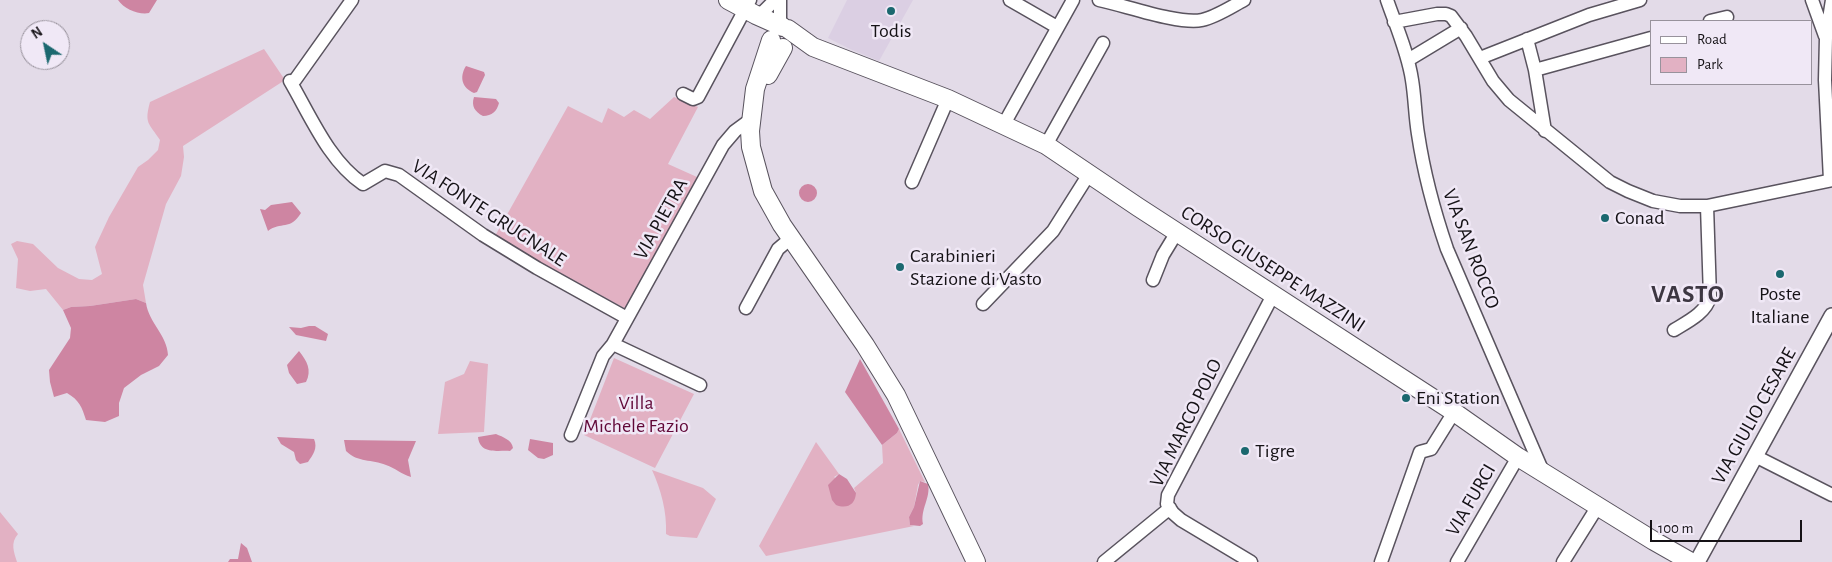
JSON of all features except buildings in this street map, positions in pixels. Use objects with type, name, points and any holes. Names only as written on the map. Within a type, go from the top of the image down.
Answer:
[{"type":"main road","name":"CORSO GIUSEPPE MAZZINI","points":[[728,0],[750,8],[780,37],[813,47],[948,99],[1046,145],[1454,412],[1518,457],[1692,562]]},
{"type":"main road","points":[[780,37],[756,82],[751,117],[751,147],[763,191],[791,238],[865,345],[896,395],[976,562]]},
{"type":"street","name":"VIA FONTE GRUGNALE","points":[[352,0],[293,81],[328,147],[352,177],[363,184],[385,171],[399,175],[483,235],[537,268],[627,318]]},
{"type":"street","points":[[682,94],[693,99],[698,97],[750,8],[764,11],[775,0]]},
{"type":"street","points":[[780,0],[780,37]]},
{"type":"street","points":[[1010,0],[1057,27]]},
{"type":"street","points":[[1004,124],[1073,0]]},
{"type":"street","points":[[1099,0],[1172,18],[1200,20],[1244,0]]},
{"type":"street","name":"VIA SAN ROCCO","points":[[1387,0],[1408,60],[1417,132],[1429,192],[1438,224],[1543,472]]},
{"type":"street","points":[[1480,58],[1590,15],[1640,0]]},
{"type":"street","points":[[1812,0],[1826,38]]},
{"type":"street","points":[[1394,22],[1437,14],[1451,16],[1461,28],[1493,80],[1509,100],[1596,172],[1628,192],[1666,204],[1706,206],[1831,180],[1826,115],[1826,38],[1832,0]]},
{"type":"street","points":[[1713,20],[1727,16]]},
{"type":"street","points":[[1408,60],[1461,28]]},
{"type":"street","points":[[1534,70],[1650,38]]},
{"type":"street","points":[[1527,39],[1545,131]]},
{"type":"street","points":[[1046,145],[1103,43]]},
{"type":"street","points":[[912,182],[948,99]]},
{"type":"street","name":"VIA PIETRA","points":[[571,435],[603,356],[613,344],[723,145],[735,130],[751,117]]},
{"type":"street","points":[[983,304],[1053,231],[1089,174]]},
{"type":"street","points":[[1674,330],[1700,312],[1709,302],[1706,206]]},
{"type":"street","points":[[1153,280],[1163,255],[1177,232]]},
{"type":"street","points":[[746,308],[778,249],[791,238]]},
{"type":"street","name":"VIA MARCO POLO","points":[[1251,562],[1172,513],[1168,504],[1168,495],[1273,295]]},
{"type":"street","name":"VIA GIULIO CESARE","points":[[1697,562],[1832,316]]},
{"type":"street","points":[[613,344],[700,385]]},
{"type":"street","points":[[1381,562],[1420,452],[1431,449],[1454,412]]},
{"type":"street","points":[[1755,456],[1832,495]]},
{"type":"street","name":"VIA FURCI","points":[[1457,562],[1518,457]]},
{"type":"street","points":[[1563,562],[1598,506]]},
{"type":"street","points":[[1104,562],[1170,508]]},
{"type":"shaded area","points":[[118,0],[157,0],[149,13],[145,13],[128,9]]},
{"type":"shaded area","points":[[847,0],[913,0],[879,61],[828,38]]},
{"type":"shaded area","points":[[466,66],[484,72],[485,75],[477,92],[470,91],[464,85],[462,78]]},
{"type":"shaded area","points":[[474,97],[496,99],[499,103],[494,112],[483,116],[474,108]]},
{"type":"shaded area","points":[[808,184],[814,187],[817,193],[814,199],[808,202],[802,199],[799,193],[802,187]]},
{"type":"shaded area","points":[[292,202],[301,213],[297,219],[289,224],[268,231],[260,209],[265,210],[271,205]]},
{"type":"shaded area","points":[[136,299],[146,303],[151,317],[165,341],[168,355],[159,366],[141,375],[124,388],[119,403],[119,416],[105,422],[86,420],[80,404],[74,398],[67,393],[54,397],[50,382],[49,370],[70,338],[71,328],[63,310],[71,307]]},
{"type":"shaded area","points":[[315,326],[328,334],[326,341],[296,335],[289,327],[301,328]]},
{"type":"shaded area","points":[[299,351],[306,362],[309,374],[306,382],[297,384],[289,373],[287,365]]},
{"type":"shaded area","points":[[860,359],[899,429],[897,433],[882,445],[845,392]]},
{"type":"shaded area","points":[[496,434],[511,443],[513,448],[510,451],[486,449],[479,443],[478,437]]},
{"type":"shaded area","points":[[277,437],[314,439],[315,445],[312,457],[308,462],[300,464],[296,460],[294,452],[281,444]]},
{"type":"shaded area","points":[[530,439],[553,443],[553,455],[544,459],[538,458],[528,450]]},
{"type":"shaded area","points":[[344,440],[416,441],[408,460],[411,477],[386,465],[351,455],[346,451]]},
{"type":"shaded area","points":[[839,474],[847,479],[856,493],[852,503],[847,506],[836,505],[832,500],[828,485]]},
{"type":"shaded area","points":[[920,481],[928,484],[929,489],[923,513],[923,524],[920,526],[910,525],[909,517],[914,507]]},
{"type":"shaded area","points":[[241,543],[247,548],[252,562],[228,562],[230,559],[238,559]]},
{"type":"green space","points":[[264,49],[285,80],[183,146],[184,157],[181,176],[166,204],[143,285],[146,303],[136,299],[71,307],[63,310],[46,289],[30,291],[16,288],[18,259],[11,244],[17,241],[33,244],[58,268],[79,279],[92,280],[102,274],[95,247],[109,217],[138,167],[158,150],[160,140],[150,126],[147,115],[150,102]]},
{"type":"green space","points":[[674,97],[698,107],[668,164],[697,177],[628,310],[495,236],[568,106],[602,123],[608,108],[624,117],[634,110],[650,119]]},
{"type":"green space","name":"Villa Michele Fazio","points":[[614,358],[694,394],[655,468],[584,435]]},
{"type":"green space","points":[[470,361],[488,364],[484,432],[438,434],[445,382],[464,374]]},
{"type":"green space","points":[[899,429],[925,482],[920,481],[918,485],[914,507],[909,517],[910,525],[914,526],[766,556],[759,546],[816,442],[839,474],[834,477],[856,493],[854,488],[883,463],[882,445],[897,433]]},
{"type":"green space","points":[[652,470],[703,488],[716,499],[697,538],[666,534],[666,517],[663,501]]},
{"type":"green space","points":[[0,512],[18,534],[13,544],[17,562],[0,562]]},
{"type":"place","name":"Todis","points":[[891,11]]},
{"type":"place","name":"Conad","points":[[1605,218]]},
{"type":"place","name":"Carabinieri Stazione di Vasto","points":[[900,267]]},
{"type":"place","name":"Poste Italiane","points":[[1780,274]]},
{"type":"place","name":"Eni Station","points":[[1406,398]]},
{"type":"place","name":"Tigre","points":[[1245,451]]},
{"type":"district","name":"VASTO","points":[[1688,294]]}]
